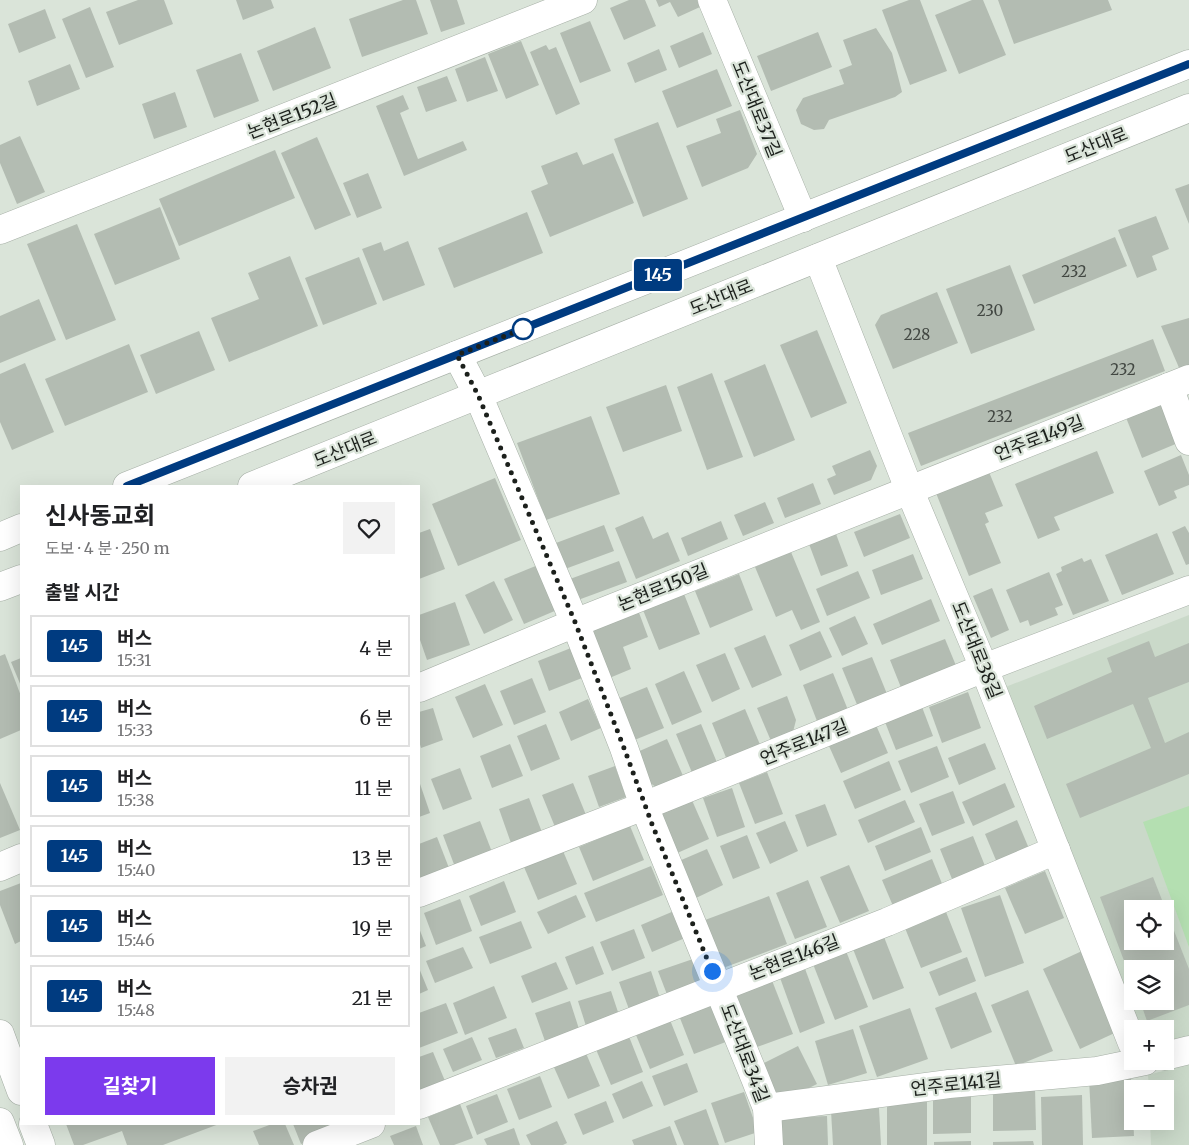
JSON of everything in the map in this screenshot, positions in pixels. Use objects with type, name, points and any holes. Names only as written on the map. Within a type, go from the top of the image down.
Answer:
[{"type":"street","name":"논현로152길","points":[[0,230],[583,0]]},
{"type":"street","name":"도산대로37길","points":[[712,0],[802,218]]},
{"type":"street","points":[[130,485],[1189,64]]},
{"type":"street","name":"도산대로","points":[[254,485],[1189,108]]},
{"type":"street","name":"도산대로38길","points":[[818,258],[1056,850],[1128,1020]]},
{"type":"street","name":"도산대로34길","points":[[457,355],[478,395],[575,622],[624,748],[644,806],[719,986],[767,1108],[768,1145]]},
{"type":"street","name":"언주로149길","points":[[910,489],[1179,383],[1189,441]]},
{"type":"street","name":"논현로150길","points":[[420,688],[575,622],[910,489]]},
{"type":"street","points":[[0,525],[20,523]]},
{"type":"street","points":[[0,536],[20,528]]},
{"type":"street","points":[[0,587],[20,579]]},
{"type":"street","name":"언주로147길","points":[[420,893],[644,806],[984,668],[1189,590]]},
{"type":"street","name":"논현로146길","points":[[420,1105],[886,922],[1056,850]]},
{"type":"street","points":[[0,867],[20,858]]},
{"type":"street","points":[[0,1034],[20,1088]]},
{"type":"street","name":"언주로141길","points":[[1174,1052],[1189,1050]]},
{"type":"street","name":"언주로141길","points":[[767,1108],[949,1084],[1097,1071],[1124,1063]]},
{"type":"street","points":[[0,1122],[9,1145]]},
{"type":"street","points":[[33,1125],[42,1145]]},
{"type":"street","points":[[317,1145],[372,1129]]},
{"type":"shaded area","points":[[1189,615],[1189,1042],[1174,1046],[1174,1020],[1129,1020],[1125,1010],[1174,1010],[1174,960],[1124,960],[1124,1008],[1003,688]]},
{"type":"shaded area","points":[[1189,1064],[1189,1145],[1151,1145],[1150,1130],[1174,1130],[1174,1080],[1148,1080],[1148,1075],[1174,1070],[1174,1068]]},
{"type":"green space","points":[[1189,806],[1189,947],[1174,906],[1174,900],[1172,900],[1143,822]]},
{"type":"building","points":[[138,0],[164,0],[173,24],[119,45],[106,12]]},
{"type":"building","points":[[236,0],[271,0],[274,8],[243,20]]},
{"type":"building","points":[[403,0],[416,0],[428,34],[362,57],[349,19]]},
{"type":"building","points":[[430,0],[457,0],[465,24],[441,32]]},
{"type":"building","points":[[629,0],[645,0],[656,26],[624,40],[610,8]]},
{"type":"building","points":[[656,0],[697,0],[700,7],[678,17],[670,2],[659,7]]},
{"type":"building","points":[[909,0],[920,0],[947,71],[910,85],[882,10]]},
{"type":"building","points":[[972,0],[983,0],[1006,55],[959,74],[935,15]]},
{"type":"building","points":[[998,0],[1108,0],[1112,10],[1014,44]]},
{"type":"building","points":[[90,7],[114,67],[86,78],[62,19]]},
{"type":"building","points":[[45,9],[56,38],[19,53],[8,24]]},
{"type":"building","points":[[590,21],[611,71],[580,83],[560,33]]},
{"type":"building","points":[[315,27],[331,68],[273,91],[257,51]]},
{"type":"building","points":[[876,28],[892,53],[902,92],[895,97],[829,120],[824,129],[814,130],[801,124],[796,110],[803,98],[844,84],[839,70],[852,65],[843,40]]},
{"type":"building","points":[[703,32],[712,54],[679,68],[670,46]]},
{"type":"building","points":[[818,32],[832,67],[771,91],[757,56]]},
{"type":"building","points":[[521,41],[539,85],[506,99],[488,54]]},
{"type":"building","points":[[546,45],[549,50],[556,47],[580,104],[556,115],[530,52]]},
{"type":"building","points":[[659,49],[667,70],[635,83],[627,63]]},
{"type":"building","points":[[241,53],[259,101],[214,118],[196,70]]},
{"type":"building","points":[[485,57],[498,91],[467,102],[455,69]]},
{"type":"building","points":[[70,64],[80,89],[37,106],[28,81]]},
{"type":"building","points":[[717,69],[732,106],[677,128],[662,91]]},
{"type":"building","points":[[447,76],[457,101],[426,112],[417,87]]},
{"type":"building","points":[[175,92],[187,127],[154,139],[142,104]]},
{"type":"building","points":[[403,95],[409,109],[400,113],[418,159],[463,141],[467,150],[404,176],[376,106]]},
{"type":"building","points":[[740,110],[757,154],[748,168],[702,187],[686,146],[721,133],[716,119]]},
{"type":"building","points":[[658,122],[688,199],[643,217],[614,139]]},
{"type":"building","points":[[20,136],[45,192],[17,204],[0,163],[0,145]]},
{"type":"building","points":[[317,137],[351,215],[315,230],[281,153]]},
{"type":"building","points":[[275,150],[295,198],[179,246],[159,199]]},
{"type":"building","points":[[577,152],[583,165],[613,153],[634,203],[550,237],[531,191],[548,184],[541,166]]},
{"type":"building","points":[[368,173],[382,208],[357,218],[343,183]]},
{"type":"building","points":[[1189,184],[1189,224],[1175,189]]},
{"type":"building","points":[[160,207],[180,259],[115,285],[94,234]]},
{"type":"building","points":[[527,212],[543,253],[454,288],[438,248]]},
{"type":"building","points":[[1156,216],[1169,249],[1152,256],[1157,270],[1137,278],[1118,230]]},
{"type":"building","points":[[77,224],[116,320],[66,340],[27,244]]},
{"type":"building","points":[[1115,237],[1127,266],[1034,304],[1022,275]]},
{"type":"building","points":[[408,241],[425,285],[383,301],[362,249],[381,242],[384,251]]},
{"type":"building","points":[[290,256],[318,326],[229,362],[211,318],[259,299],[248,273]]},
{"type":"building","points":[[359,257],[377,304],[323,325],[305,278]]},
{"type":"building","points":[[1010,265],[1035,330],[971,354],[946,289]]},
{"type":"building","points":[[937,292],[958,343],[893,369],[875,325],[881,315]]},
{"type":"building","points":[[39,299],[56,340],[0,363],[0,316]]},
{"type":"building","points":[[1189,318],[1189,367],[1180,370],[1161,326]]},
{"type":"building","points":[[817,330],[847,403],[811,418],[780,345]]},
{"type":"building","points":[[199,331],[215,370],[156,394],[140,355]]},
{"type":"building","points":[[1153,339],[1165,371],[921,466],[908,433]]},
{"type":"building","points":[[129,344],[148,392],[65,426],[45,379]]},
{"type":"building","points":[[25,363],[54,432],[12,450],[0,422],[0,374]]},
{"type":"building","points":[[765,364],[795,440],[754,457],[724,381]]},
{"type":"building","points":[[712,373],[743,457],[707,470],[677,387]]},
{"type":"building","points":[[666,385],[682,431],[623,452],[606,407]]},
{"type":"building","points":[[1161,400],[1178,443],[1142,458],[1125,415]]},
{"type":"building","points":[[591,416],[620,494],[546,520],[517,443]]},
{"type":"building","points":[[870,450],[877,466],[871,480],[834,495],[827,479],[836,475],[832,466]]},
{"type":"building","points":[[1097,451],[1114,493],[1054,517],[1060,530],[1038,539],[1015,484]]},
{"type":"building","points":[[1181,455],[1189,475],[1189,485],[1174,491],[1177,498],[1159,506],[1144,471]]},
{"type":"building","points":[[989,472],[1003,506],[985,513],[989,522],[985,524],[1001,563],[969,576],[936,493]]},
{"type":"building","points":[[495,478],[521,540],[458,566],[432,504]]},
{"type":"building","points":[[813,483],[821,504],[785,518],[777,498]]},
{"type":"building","points":[[765,502],[774,523],[743,536],[734,515]]},
{"type":"building","points":[[900,514],[910,538],[864,557],[854,532]]},
{"type":"building","points":[[643,516],[653,539],[668,532],[680,561],[636,579],[615,528]]},
{"type":"building","points":[[721,521],[728,539],[688,556],[681,538]]},
{"type":"building","points":[[604,525],[614,551],[565,569],[556,543]]},
{"type":"building","points":[[1185,526],[1189,533],[1189,564],[1186,565],[1172,532]]},
{"type":"building","points":[[430,529],[445,569],[420,579],[420,533]]},
{"type":"building","points":[[1157,533],[1174,574],[1122,595],[1105,555]]},
{"type":"building","points":[[836,534],[848,566],[821,576],[809,544]]},
{"type":"building","points":[[791,552],[820,622],[801,630],[792,610],[776,617],[755,567]]},
{"type":"building","points":[[913,554],[923,579],[881,595],[872,570]]},
{"type":"building","points":[[1082,558],[1084,562],[1091,559],[1109,601],[1073,615],[1056,574],[1062,571],[1061,567]]},
{"type":"building","points":[[619,561],[627,582],[578,600],[570,579]]},
{"type":"building","points":[[538,565],[557,610],[524,624],[504,579]]},
{"type":"building","points":[[858,571],[870,598],[827,616],[816,589]]},
{"type":"building","points":[[1049,572],[1063,605],[1055,608],[1058,615],[1030,626],[1028,620],[1020,623],[1006,590]]},
{"type":"building","points":[[739,574],[753,610],[710,628],[695,591]]},
{"type":"building","points":[[494,581],[513,620],[484,634],[465,595]]},
{"type":"building","points":[[992,588],[1009,630],[991,638],[973,596]]},
{"type":"building","points":[[684,594],[700,634],[659,650],[643,610]]},
{"type":"building","points":[[931,599],[940,621],[882,645],[873,624]]},
{"type":"building","points":[[455,602],[470,645],[427,660],[420,640],[420,615]]},
{"type":"building","points":[[638,610],[648,637],[623,647],[631,669],[607,679],[587,630]]},
{"type":"building","points":[[855,616],[868,644],[842,656],[829,628]]},
{"type":"building","points":[[820,631],[832,657],[800,671],[789,645]]},
{"type":"building","points":[[765,635],[782,675],[752,688],[734,648]]},
{"type":"building","points":[[945,639],[957,668],[902,690],[890,660]]},
{"type":"building","points":[[1149,641],[1155,657],[1189,643],[1189,682],[1148,698],[1165,743],[1189,732],[1189,774],[1080,818],[1066,784],[1151,748],[1133,704],[1047,739],[1034,706],[1112,672],[1107,658]]},
{"type":"building","points":[[571,648],[582,678],[549,691],[538,661]]},
{"type":"building","points":[[725,653],[740,689],[712,702],[696,665]]},
{"type":"building","points":[[5,654],[20,693],[20,730],[0,739],[0,656]]},
{"type":"building","points":[[872,657],[887,694],[858,707],[842,668]]},
{"type":"building","points":[[20,658],[20,684],[11,662]]},
{"type":"building","points":[[684,671],[702,712],[672,725],[655,684]]},
{"type":"building","points":[[833,673],[848,710],[817,721],[803,685]]},
{"type":"building","points":[[532,678],[546,712],[514,725],[500,691]]},
{"type":"building","points":[[485,684],[503,725],[473,738],[455,697]]},
{"type":"building","points":[[647,687],[664,728],[632,741],[615,700]]},
{"type":"building","points":[[968,692],[981,728],[942,743],[929,707]]},
{"type":"building","points":[[787,696],[796,720],[793,732],[771,741],[757,708]]},
{"type":"building","points":[[588,699],[601,728],[571,741],[559,712]]},
{"type":"building","points":[[922,707],[933,736],[896,750],[885,722]]},
{"type":"building","points":[[433,708],[443,740],[421,748],[420,712]]},
{"type":"building","points":[[745,709],[761,747],[727,760],[712,723]]},
{"type":"building","points":[[546,724],[560,759],[531,771],[517,736]]},
{"type":"building","points":[[701,724],[718,765],[693,775],[676,734]]},
{"type":"building","points":[[876,725],[888,753],[841,773],[829,746]]},
{"type":"building","points":[[667,739],[684,778],[659,789],[647,781],[635,753]]},
{"type":"building","points":[[985,743],[996,769],[959,785],[948,758]]},
{"type":"building","points":[[510,744],[523,776],[492,788],[480,756]]},
{"type":"building","points":[[937,746],[949,777],[911,793],[898,761]]},
{"type":"building","points":[[889,761],[901,790],[855,809],[843,781]]},
{"type":"building","points":[[615,766],[626,797],[599,807],[588,776]]},
{"type":"building","points":[[460,768],[472,799],[443,810],[431,779]]},
{"type":"building","points":[[767,772],[783,814],[755,824],[739,783]]},
{"type":"building","points":[[0,783],[20,830],[0,838]]},
{"type":"building","points":[[573,783],[586,815],[555,827],[542,795]]},
{"type":"building","points":[[1005,783],[1015,807],[973,826],[962,802]]},
{"type":"building","points":[[420,784],[430,813],[420,817]]},
{"type":"building","points":[[732,788],[745,827],[717,837],[703,798]]},
{"type":"building","points":[[953,791],[965,823],[932,836],[919,804]]},
{"type":"building","points":[[529,798],[543,835],[512,846],[499,809]]},
{"type":"building","points":[[691,798],[709,839],[675,854],[657,813]]},
{"type":"building","points":[[905,800],[915,822],[868,843],[858,820]]},
{"type":"building","points":[[825,804],[837,835],[807,847],[795,815]]},
{"type":"building","points":[[1017,820],[1030,851],[998,865],[985,834]]},
{"type":"building","points":[[480,821],[492,852],[455,867],[443,835]]},
{"type":"building","points":[[785,821],[798,851],[770,864],[756,833]]},
{"type":"building","points":[[630,826],[644,860],[593,881],[579,847]]},
{"type":"building","points":[[921,827],[931,852],[885,871],[875,846]]},
{"type":"building","points":[[747,835],[760,868],[733,879],[720,846]]},
{"type":"building","points":[[973,836],[985,866],[952,879],[940,849]]},
{"type":"building","points":[[437,837],[449,868],[420,880],[420,844]]},
{"type":"building","points":[[707,849],[723,885],[696,898],[679,861]]},
{"type":"building","points":[[563,851],[577,884],[538,900],[524,867]]},
{"type":"building","points":[[932,859],[943,886],[893,906],[882,880]]},
{"type":"building","points":[[849,865],[869,911],[840,923],[820,877]]},
{"type":"building","points":[[651,866],[663,895],[596,922],[584,893]]},
{"type":"building","points":[[1045,871],[1064,918],[1025,934],[1005,888]]},
{"type":"building","points":[[1153,877],[1162,900],[1124,900],[1124,950],[1174,950],[1174,931],[1189,969],[1189,1005],[1147,1020],[1143,1010],[1174,1010],[1174,960],[1124,961],[1100,897]]},
{"type":"building","points":[[808,880],[827,927],[795,939],[776,893]]},
{"type":"building","points":[[504,881],[516,912],[481,926],[469,896]]},
{"type":"building","points":[[20,883],[20,942],[15,944],[0,905],[0,891]]},
{"type":"building","points":[[576,895],[586,917],[548,934],[537,912]]},
{"type":"building","points":[[1000,895],[1024,963],[985,977],[961,908]]},
{"type":"building","points":[[769,896],[787,944],[723,968],[705,920]]},
{"type":"building","points":[[460,899],[472,931],[436,945],[424,913]]},
{"type":"building","points":[[674,911],[685,938],[652,952],[641,925]]},
{"type":"building","points":[[946,912],[962,952],[921,968],[905,928]]},
{"type":"building","points":[[521,921],[532,948],[490,964],[479,937]]},
{"type":"building","points":[[634,929],[645,958],[612,971],[600,942]]},
{"type":"building","points":[[420,931],[426,946],[420,949]]},
{"type":"building","points":[[884,937],[904,988],[873,1000],[853,949]]},
{"type":"building","points":[[593,946],[604,974],[576,985],[565,957]]},
{"type":"building","points":[[463,947],[473,968],[435,983],[426,961]]},
{"type":"building","points":[[846,951],[868,1007],[835,1020],[813,964]]},
{"type":"building","points":[[1082,951],[1119,1031],[1080,1049],[1043,969]]},
{"type":"building","points":[[967,957],[976,981],[939,996],[929,972]]},
{"type":"building","points":[[693,959],[702,985],[668,997],[658,971]]},
{"type":"building","points":[[556,962],[568,989],[532,1003],[521,976]]},
{"type":"building","points":[[804,966],[825,1023],[800,1033],[779,975]]},
{"type":"building","points":[[420,970],[428,990],[420,994]]},
{"type":"building","points":[[651,971],[661,1001],[630,1012],[619,982]]},
{"type":"building","points":[[771,978],[793,1034],[757,1047],[735,992]]},
{"type":"building","points":[[494,986],[507,1018],[465,1035],[453,1003]]},
{"type":"building","points":[[1028,990],[1053,1051],[1016,1066],[991,1005]]},
{"type":"building","points":[[611,991],[619,1015],[586,1026],[578,1001]]},
{"type":"building","points":[[976,992],[992,1032],[951,1049],[935,1008]]},
{"type":"building","points":[[715,999],[731,1040],[694,1054],[678,1013]]},
{"type":"building","points":[[570,1001],[579,1029],[545,1041],[535,1013]]},
{"type":"building","points":[[446,1003],[458,1033],[420,1048],[420,1013]]},
{"type":"building","points":[[910,1008],[928,1059],[877,1077],[859,1026]]},
{"type":"building","points":[[670,1020],[684,1055],[650,1069],[636,1035]]},
{"type":"building","points":[[516,1028],[524,1048],[496,1058],[488,1038]]},
{"type":"building","points":[[853,1029],[867,1073],[828,1085],[815,1041]]},
{"type":"building","points":[[628,1034],[643,1072],[611,1085],[595,1047]]},
{"type":"building","points":[[472,1037],[482,1060],[453,1072],[443,1049]]},
{"type":"building","points":[[798,1046],[817,1084],[797,1094],[777,1094],[762,1064]]},
{"type":"building","points":[[585,1051],[600,1086],[568,1099],[553,1065]]},
{"type":"building","points":[[433,1052],[445,1081],[420,1091],[420,1057]]},
{"type":"building","points":[[687,1063],[698,1092],[664,1106],[652,1076]]},
{"type":"building","points":[[540,1076],[552,1107],[519,1120],[507,1089]]},
{"type":"building","points":[[1131,1076],[1131,1080],[1124,1080],[1124,1130],[1134,1130],[1134,1136],[1092,1138],[1089,1078]]},
{"type":"building","points":[[642,1081],[653,1106],[623,1119],[612,1094]]},
{"type":"building","points":[[993,1087],[1035,1087],[1036,1130],[993,1131]]},
{"type":"building","points":[[744,1092],[758,1132],[725,1143],[711,1103]]},
{"type":"building","points":[[497,1094],[508,1122],[477,1135],[466,1106]]},
{"type":"building","points":[[933,1094],[971,1094],[971,1133],[933,1134]]},
{"type":"building","points":[[1082,1095],[1083,1145],[1042,1145],[1041,1097]]},
{"type":"building","points":[[606,1101],[614,1122],[583,1135],[574,1114]]},
{"type":"building","points":[[887,1102],[927,1102],[927,1145],[887,1145]]},
{"type":"building","points":[[460,1104],[473,1138],[454,1145],[440,1145],[428,1117]]},
{"type":"building","points":[[879,1108],[881,1145],[833,1145],[831,1111]]},
{"type":"building","points":[[706,1109],[719,1145],[684,1145],[674,1121]]},
{"type":"building","points":[[827,1116],[828,1145],[776,1145],[775,1118]]},
{"type":"building","points":[[557,1121],[567,1143],[563,1145],[531,1145],[526,1135]]},
{"type":"building","points":[[66,1125],[216,1125],[163,1145],[127,1145],[122,1131],[83,1145],[74,1145]]},
{"type":"building","points":[[269,1125],[285,1125],[294,1145],[259,1145],[253,1131]]},
{"type":"building","points":[[293,1125],[348,1125],[301,1144]]},
{"type":"building","points":[[416,1126],[423,1145],[394,1145],[390,1136]]},
{"type":"building","points":[[670,1126],[677,1145],[634,1145],[632,1140]]},
{"type":"building","points":[[514,1128],[520,1145],[487,1145],[484,1139]]},
{"type":"building","points":[[971,1141],[971,1145],[934,1145],[934,1142]]},
{"type":"building","points":[[1033,1141],[1034,1145],[993,1145],[993,1142]]},
{"type":"bus line","name":"145","points":[[130,485],[1189,64]]},
{"type":"route","points":[[523,329],[530,326],[457,355],[478,395],[575,622],[624,748],[644,806],[712,971]]}]
